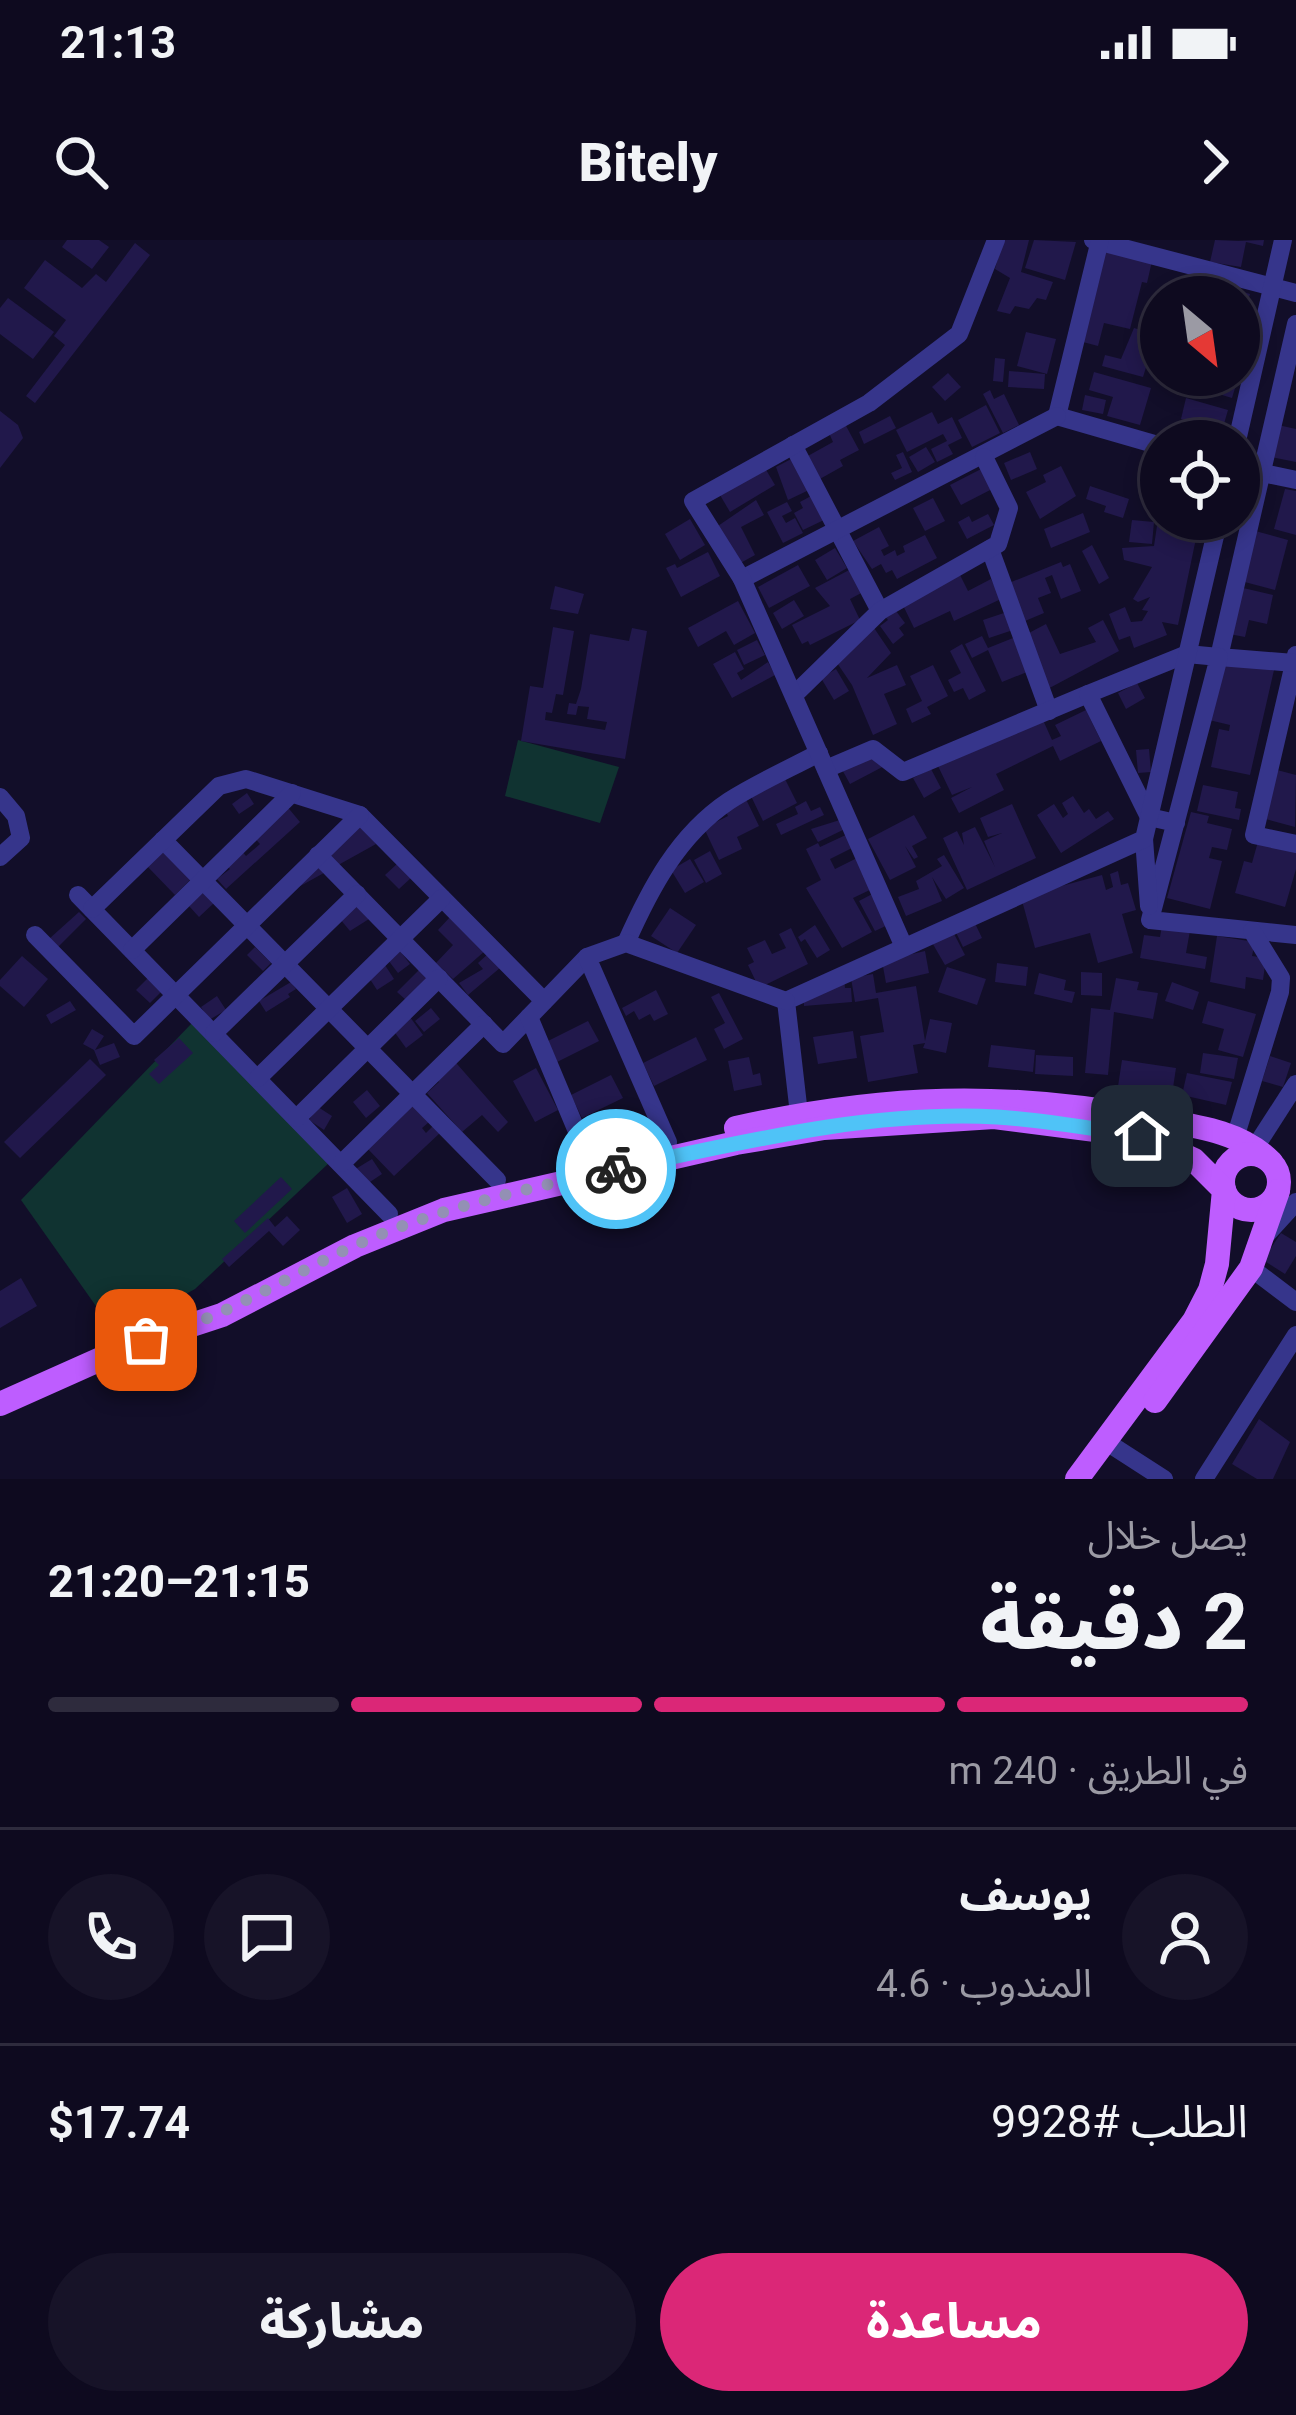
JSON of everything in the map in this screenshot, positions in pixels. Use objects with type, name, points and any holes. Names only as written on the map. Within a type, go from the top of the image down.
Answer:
[{"type":"main road","points":[[0,1405],[146,1340],[389,1214],[497,1180],[799,1114],[921,1099],[1013,1099],[1144,1117],[1254,1148],[1280,1179],[1287,1197]]},
{"type":"main road","points":[[146,1340],[222,1315],[355,1246],[444,1210],[714,1148],[824,1128],[994,1117],[1142,1136],[1194,1160],[1236,1206],[1247,1210],[1287,1197]]},
{"type":"main road","points":[[1096,1479],[1112,1445],[1210,1291],[1225,1171],[1238,1157],[1258,1155],[1254,1148]]},
{"type":"main road","points":[[1077,1479],[1112,1445],[1228,1306],[1287,1197]]},
{"type":"street","points":[[904,947],[742,579],[693,501],[869,403],[958,334],[995,240]]},
{"type":"street","points":[[1058,416],[1097,240],[1296,293]]},
{"type":"street","points":[[1242,420],[1283,240]]},
{"type":"street","points":[[1150,920],[1219,657],[1296,324]]},
{"type":"street","points":[[742,579],[1058,416],[1140,440]]},
{"type":"street","points":[[793,446],[880,611]]},
{"type":"street","points":[[794,695],[880,611],[998,544],[1009,508],[984,457]]},
{"type":"street","points":[[1260,473],[1296,481]]},
{"type":"street","points":[[1150,920],[1144,839],[1214,540]]},
{"type":"street","points":[[990,549],[1049,711]]},
{"type":"street","points":[[626,943],[654,883],[699,826],[727,802],[822,761],[873,749],[903,772],[1187,654],[1295,659],[1254,835],[1296,844]]},
{"type":"street","points":[[1088,694],[1150,817],[1175,823]]},
{"type":"street","points":[[389,1214],[85,902],[163,840],[219,786],[246,779],[360,814],[544,1001]]},
{"type":"street","points":[[132,950],[292,794]]},
{"type":"street","points":[[0,797],[16,816],[21,838],[0,857]]},
{"type":"street","points":[[35,935],[134,1036],[360,814]]},
{"type":"street","points":[[318,855],[503,1044],[587,957],[626,943],[786,1001],[1144,839]]},
{"type":"street","points":[[163,840],[497,1180]]},
{"type":"street","points":[[214,1034],[357,894]]},
{"type":"street","points":[[258,1078],[442,898]]},
{"type":"street","points":[[1150,920],[1296,935]]},
{"type":"street","points":[[1252,931],[1280,978],[1254,1148]]},
{"type":"street","points":[[587,957],[668,1142]]},
{"type":"street","points":[[297,1118],[440,979]]},
{"type":"street","points":[[786,1001],[799,1114]]},
{"type":"street","points":[[530,1017],[590,1160]]},
{"type":"street","points":[[342,1163],[484,1024]]},
{"type":"street","points":[[1254,1148],[1296,1084]]},
{"type":"street","points":[[1251,1268],[1296,1302]]},
{"type":"street","points":[[1204,1479],[1296,1335]]},
{"type":"street","points":[[1112,1445],[1164,1479]]},
{"type":"green space","points":[[518,740],[619,767],[600,823],[505,796]]},
{"type":"green space","points":[[193,1022],[330,1162],[195,1289],[115,1333],[21,1200]]},
{"type":"building","points":[[67,240],[99,240],[109,247],[92,269],[62,247]]},
{"type":"building","points":[[1003,240],[1029,240],[1021,272],[1053,282],[1046,300],[1037,298],[1029,309],[1015,306],[1010,314],[997,311],[1010,278],[995,269]]},
{"type":"building","points":[[1034,240],[1076,242],[1065,280],[1025,268]]},
{"type":"building","points":[[1215,240],[1264,240],[1263,246],[1246,242],[1241,267],[1210,262]]},
{"type":"building","points":[[135,243],[150,255],[35,403],[26,396],[65,345],[54,336],[66,320],[24,288],[45,260],[82,288],[96,274],[106,282]]},
{"type":"building","points":[[1106,250],[1152,261],[1149,276],[1140,276],[1130,329],[1104,323],[1098,346],[1083,342]]},
{"type":"building","points":[[8,298],[54,332],[33,359],[0,334],[0,308]]},
{"type":"building","points":[[1134,328],[1140,330],[1140,376],[1102,366],[1105,355],[1121,359]]},
{"type":"building","points":[[1026,332],[1056,339],[1047,374],[1017,366]]},
{"type":"building","points":[[995,358],[1005,359],[1003,382],[993,381]]},
{"type":"building","points":[[1009,371],[1045,374],[1044,389],[1008,387]]},
{"type":"building","points":[[1094,372],[1140,385],[1140,396],[1149,396],[1140,425],[1107,416],[1113,397],[1089,390]]},
{"type":"building","points":[[948,373],[961,387],[945,401],[932,387]]},
{"type":"building","points":[[990,390],[994,399],[1004,394],[1019,425],[1003,433],[983,394]]},
{"type":"building","points":[[1085,395],[1106,400],[1103,414],[1082,410]]},
{"type":"building","points":[[1186,398],[1228,410],[1225,420],[1181,419]]},
{"type":"building","points":[[986,405],[1000,433],[972,447],[958,420]]},
{"type":"building","points":[[0,411],[18,425],[23,438],[0,468]]},
{"type":"building","points":[[932,412],[938,424],[952,417],[962,438],[948,445],[953,454],[937,462],[931,449],[947,441],[943,434],[907,452],[896,430]]},
{"type":"building","points":[[890,416],[896,428],[864,444],[859,432]]},
{"type":"building","points":[[845,424],[859,450],[818,480],[806,457],[833,442],[829,433]]},
{"type":"building","points":[[1278,425],[1296,429],[1296,462],[1271,457]]},
{"type":"building","points":[[926,447],[935,462],[918,472],[909,457]]},
{"type":"building","points":[[903,452],[912,472],[895,480],[891,473],[902,468],[896,455]]},
{"type":"building","points":[[1030,452],[1037,469],[1011,480],[1004,463]]},
{"type":"building","points":[[793,458],[809,490],[788,500],[776,467]]},
{"type":"building","points":[[1061,466],[1076,496],[1040,519],[1026,492],[1046,482],[1043,475]]},
{"type":"building","points":[[985,467],[996,487],[961,505],[950,485]]},
{"type":"building","points":[[765,468],[775,485],[730,512],[720,495]]},
{"type":"building","points":[[1090,486],[1129,499],[1123,518],[1086,499]]},
{"type":"building","points":[[1285,489],[1296,491],[1296,535],[1274,529]]},
{"type":"building","points":[[811,496],[824,520],[803,530],[794,513]]},
{"type":"building","points":[[933,498],[945,521],[925,531],[913,508]]},
{"type":"building","points":[[756,500],[764,515],[741,527],[755,555],[735,566],[715,528]]},
{"type":"building","points":[[787,502],[792,511],[782,516],[786,523],[795,518],[803,533],[783,543],[767,512]]},
{"type":"building","points":[[1083,513],[1090,532],[1051,548],[1044,529]]},
{"type":"building","points":[[988,514],[994,525],[967,539],[958,522],[969,516],[972,522]]},
{"type":"building","points":[[690,519],[705,545],[680,560],[665,534]]},
{"type":"building","points":[[1132,520],[1140,521],[1140,540],[1152,540],[1152,544],[1129,542]]},
{"type":"building","points":[[879,527],[889,546],[881,550],[884,556],[895,550],[897,556],[905,552],[903,546],[925,535],[937,558],[897,579],[881,564],[872,569],[853,541]]},
{"type":"building","points":[[1260,532],[1288,540],[1275,590],[1241,581],[1247,540],[1260,540]]},
{"type":"building","points":[[1155,540],[1196,540],[1178,625],[1162,622],[1167,635],[1134,648],[1130,636],[1119,640],[1109,614],[1125,607],[1131,622],[1142,621],[1150,597],[1133,599],[1152,567],[1124,560],[1122,548],[1154,546]]},
{"type":"building","points":[[1092,545],[1109,578],[1099,584],[1082,551]]},
{"type":"building","points":[[835,548],[847,568],[827,580],[815,560]]},
{"type":"building","points":[[708,552],[720,576],[681,597],[666,568],[675,564],[677,568]]},
{"type":"building","points":[[1061,562],[1063,567],[1070,564],[1081,591],[1061,599],[1052,575],[1045,578],[1051,593],[1038,598],[1044,613],[1025,621],[1009,583]]},
{"type":"building","points":[[798,565],[810,586],[769,608],[758,587]]},
{"type":"building","points":[[853,568],[865,591],[850,599],[860,620],[810,645],[808,641],[802,644],[792,625],[830,606],[815,588]]},
{"type":"building","points":[[958,571],[968,591],[991,579],[1001,599],[954,621],[950,611],[914,628],[900,599]]},
{"type":"building","points":[[555,586],[584,594],[578,614],[550,609]]},
{"type":"building","points":[[1239,587],[1273,595],[1267,624],[1249,620],[1245,637],[1229,634]]},
{"type":"building","points":[[794,600],[804,616],[782,629],[773,613]]},
{"type":"building","points":[[738,601],[755,633],[734,645],[726,631],[698,647],[688,628]]},
{"type":"building","points":[[893,607],[905,623],[899,628],[904,635],[893,644],[880,626],[888,620],[883,614]]},
{"type":"building","points":[[1007,612],[1013,630],[989,638],[983,620]]},
{"type":"building","points":[[1103,620],[1119,651],[1042,692],[1025,635],[1046,624],[1060,654],[1096,642],[1088,628]]},
{"type":"building","points":[[872,625],[891,653],[867,678],[897,665],[906,685],[884,694],[897,724],[873,735],[852,685],[833,657]]},
{"type":"building","points":[[553,627],[574,631],[563,695],[556,694],[552,713],[546,712],[545,720],[605,730],[607,722],[587,719],[589,707],[578,706],[576,715],[567,714],[569,703],[576,704],[581,689],[590,634],[629,641],[632,628],[647,631],[625,759],[521,741],[530,686],[543,688]]},
{"type":"building","points":[[982,636],[988,648],[1013,638],[1027,672],[1002,682],[988,650],[972,658],[965,644]]},
{"type":"building","points":[[757,640],[765,655],[744,665],[737,650]]},
{"type":"building","points":[[962,644],[986,691],[969,700],[963,688],[954,692],[948,680],[961,673],[950,651]]},
{"type":"building","points":[[735,652],[744,669],[737,673],[741,680],[768,662],[775,675],[732,698],[713,664]]},
{"type":"building","points":[[1224,656],[1274,670],[1250,775],[1211,767],[1219,729],[1229,731],[1230,725],[1209,720]]},
{"type":"building","points":[[933,665],[948,696],[927,707],[931,714],[912,723],[906,709],[922,701],[910,676]]},
{"type":"building","points":[[836,669],[849,691],[834,700],[821,678]]},
{"type":"building","points":[[1137,683],[1145,698],[1126,709],[1118,693]]},
{"type":"building","points":[[1086,710],[1101,741],[1060,761],[1053,746],[996,774],[1004,790],[959,813],[951,798],[972,787],[952,795],[938,766],[1043,720],[1052,740],[1061,736],[1055,725]]},
{"type":"building","points":[[879,743],[890,763],[850,784],[839,764]]},
{"type":"building","points":[[1149,749],[1151,772],[1138,773],[1136,750]]},
{"type":"building","points":[[931,769],[941,788],[924,798],[913,778]]},
{"type":"building","points":[[1277,770],[1296,775],[1295,827],[1258,817]]},
{"type":"building","points":[[783,775],[797,803],[763,821],[749,792]]},
{"type":"building","points":[[1203,785],[1238,792],[1239,820],[1197,811]]},
{"type":"building","points":[[742,791],[759,826],[737,837],[742,849],[719,860],[704,828],[728,816],[721,802]]},
{"type":"building","points":[[247,793],[254,804],[239,814],[232,804]]},
{"type":"building","points":[[1073,796],[1084,813],[1089,809],[1096,819],[1108,811],[1114,819],[1061,853],[1037,815],[1054,804],[1063,818],[1068,814],[1062,803]]},
{"type":"building","points":[[806,801],[811,811],[820,807],[824,815],[781,835],[776,824],[798,814],[795,807]]},
{"type":"building","points":[[285,804],[300,822],[226,889],[217,879],[230,869],[225,864],[241,850],[246,856],[260,844],[250,833]]},
{"type":"building","points":[[1012,804],[1036,858],[967,890],[943,838],[957,831],[964,845],[962,833],[975,827],[995,867],[984,841],[1002,833],[988,837],[980,818]]},
{"type":"building","points":[[1191,812],[1209,816],[1207,823],[1232,829],[1227,850],[1212,847],[1209,858],[1222,861],[1210,909],[1167,898]]},
{"type":"building","points":[[914,815],[927,838],[912,846],[918,857],[914,859],[905,846],[916,867],[890,880],[868,839]]},
{"type":"building","points":[[843,819],[847,828],[818,842],[811,829]]},
{"type":"building","points":[[364,822],[376,844],[277,899]]},
{"type":"building","points":[[850,833],[856,846],[830,859],[835,869],[861,856],[876,887],[853,898],[872,932],[842,948],[806,888],[821,880],[806,849]]},
{"type":"building","points":[[1259,838],[1296,848],[1296,869],[1285,907],[1235,893],[1244,861],[1252,863]]},
{"type":"building","points":[[163,850],[191,879],[175,895],[147,866]]},
{"type":"building","points":[[710,851],[722,874],[706,883],[694,860]]},
{"type":"building","points":[[944,855],[964,888],[946,899],[932,877],[942,901],[906,916],[898,897],[919,889],[916,881],[942,866],[937,859]]},
{"type":"building","points":[[690,859],[704,882],[685,893],[671,870]]},
{"type":"building","points":[[398,863],[412,877],[399,889],[385,875]]},
{"type":"building","points":[[1118,871],[1121,885],[1128,883],[1136,910],[1122,914],[1133,953],[1098,963],[1090,933],[1035,948],[1021,897],[1102,875],[1106,890],[1113,887],[1110,874]]},
{"type":"building","points":[[204,892],[214,903],[199,917],[189,906]]},
{"type":"building","points":[[876,892],[892,923],[875,931],[859,901]]},
{"type":"building","points":[[356,905],[369,919],[350,931],[340,919]]},
{"type":"building","points":[[670,908],[696,925],[677,953],[651,936]]},
{"type":"building","points":[[79,912],[86,919],[57,948],[49,939]]},
{"type":"building","points":[[970,913],[982,938],[963,947],[951,922]]},
{"type":"building","points":[[451,916],[486,950],[453,979],[436,963],[453,945],[438,930]]},
{"type":"building","points":[[1163,920],[1191,925],[1186,953],[1207,957],[1205,969],[1140,958],[1144,935],[1160,937]]},
{"type":"building","points":[[815,925],[830,950],[817,958],[805,939],[801,942],[798,937]]},
{"type":"building","points":[[791,928],[808,964],[759,988],[748,965],[754,962],[747,948],[765,940],[772,954],[786,948],[779,934]]},
{"type":"building","points":[[951,928],[965,955],[945,965],[930,939]]},
{"type":"building","points":[[1217,936],[1255,942],[1252,956],[1266,958],[1263,980],[1246,977],[1245,989],[1210,982]]},
{"type":"building","points":[[255,947],[271,963],[263,971],[247,955]]},
{"type":"building","points":[[400,951],[410,964],[398,973],[388,960]]},
{"type":"building","points":[[925,951],[929,973],[886,983],[882,961]]},
{"type":"building","points":[[489,953],[501,967],[468,995],[459,983],[483,969],[478,963]]},
{"type":"building","points":[[22,956],[48,979],[24,1007],[0,986]]},
{"type":"building","points":[[383,962],[394,979],[377,990],[366,973]]},
{"type":"building","points":[[997,963],[1028,967],[1026,986],[995,982]]},
{"type":"building","points":[[947,967],[986,979],[977,1005],[938,992]]},
{"type":"building","points":[[420,969],[429,978],[406,1000],[397,992]]},
{"type":"building","points":[[1081,972],[1102,973],[1102,996],[1081,995]]},
{"type":"building","points":[[1039,973],[1066,980],[1064,990],[1075,992],[1072,1003],[1034,994]]},
{"type":"building","points":[[873,974],[876,993],[916,986],[925,1041],[930,1019],[952,1023],[946,1053],[923,1048],[925,1043],[913,1045],[918,1073],[868,1082],[860,1036],[884,1032],[878,998],[855,1002],[851,978]]},
{"type":"building","points":[[148,978],[162,991],[150,1003],[136,990]]},
{"type":"building","points":[[844,978],[852,1002],[804,1006],[803,993]]},
{"type":"building","points":[[1116,978],[1139,982],[1137,990],[1158,993],[1153,1019],[1114,1012],[1108,1075],[1085,1073],[1091,1008],[1110,1010]]},
{"type":"building","points":[[291,982],[296,989],[290,997],[266,1012],[259,1001]]},
{"type":"building","points":[[1172,982],[1199,992],[1193,1010],[1165,1001]]},
{"type":"building","points":[[656,990],[668,1014],[654,1021],[650,1014],[639,1020],[634,1011],[626,1016],[622,1008]]},
{"type":"building","points":[[719,993],[743,1039],[724,1049],[714,1029],[725,1023],[711,997]]},
{"type":"building","points":[[217,996],[226,1010],[209,1020],[201,1007]]},
{"type":"building","points":[[70,1001],[76,1010],[51,1024],[46,1015]]},
{"type":"building","points":[[1208,1001],[1256,1014],[1243,1057],[1218,1050],[1224,1029],[1202,1023]]},
{"type":"building","points":[[431,1008],[440,1019],[424,1032],[415,1021]]},
{"type":"building","points":[[410,1017],[423,1035],[406,1048],[393,1030]]},
{"type":"building","points":[[588,1021],[599,1041],[555,1063],[544,1043]]},
{"type":"building","points":[[92,1029],[104,1036],[95,1050],[114,1043],[120,1057],[100,1065],[94,1050],[83,1044]]},
{"type":"building","points":[[853,1031],[857,1058],[818,1064],[813,1037]]},
{"type":"building","points":[[696,1037],[707,1060],[654,1086],[643,1063]]},
{"type":"building","points":[[179,1038],[193,1053],[159,1084],[149,1074],[159,1065],[154,1060]]},
{"type":"building","points":[[991,1045],[1035,1050],[1033,1072],[988,1067]]},
{"type":"building","points":[[1203,1053],[1238,1058],[1234,1079],[1200,1073]]},
{"type":"building","points":[[1036,1055],[1073,1057],[1073,1076],[1035,1074]]},
{"type":"building","points":[[450,1056],[508,1122],[498,1132],[482,1115],[462,1132],[427,1093],[439,1082],[431,1073]]},
{"type":"building","points":[[1270,1056],[1291,1063],[1283,1087],[1262,1081]]},
{"type":"building","points":[[749,1057],[753,1075],[760,1073],[762,1085],[734,1091],[728,1061]]},
{"type":"building","points":[[90,1059],[106,1075],[20,1158],[4,1142]]},
{"type":"building","points":[[1122,1060],[1176,1068],[1171,1101],[1117,1093]]},
{"type":"building","points":[[536,1068],[558,1110],[535,1122],[513,1081]]},
{"type":"building","points":[[1187,1073],[1232,1082],[1226,1105],[1182,1095]]},
{"type":"building","points":[[611,1075],[623,1098],[582,1118],[571,1095]]},
{"type":"building","points":[[367,1090],[380,1106],[366,1118],[353,1102]]},
{"type":"building","points":[[413,1105],[429,1122],[422,1128],[426,1133],[434,1125],[441,1132],[394,1176],[367,1148]]},
{"type":"building","points":[[318,1107],[332,1116],[324,1130],[309,1120]]},
{"type":"building","points":[[372,1159],[382,1174],[364,1186],[354,1170]]},
{"type":"building","points":[[281,1177],[292,1189],[245,1233],[234,1221]]},
{"type":"building","points":[[347,1188],[362,1214],[347,1223],[332,1197]]},
{"type":"building","points":[[287,1216],[300,1230],[283,1246],[269,1231],[229,1267],[222,1259],[268,1218],[275,1227]]},
{"type":"building","points":[[1281,1233],[1296,1242],[1296,1256],[1285,1274],[1263,1260]]},
{"type":"building","points":[[21,1278],[37,1306],[0,1328],[0,1291]]},
{"type":"building","points":[[1259,1419],[1290,1442],[1273,1479],[1257,1479],[1232,1464]]},
{"type":"way so far","points":[[146,1340],[222,1315],[355,1246],[444,1210],[616,1169]]},
{"type":"route","points":[[616,1169],[824,1128],[913,1120],[994,1117],[1142,1136]]}]
